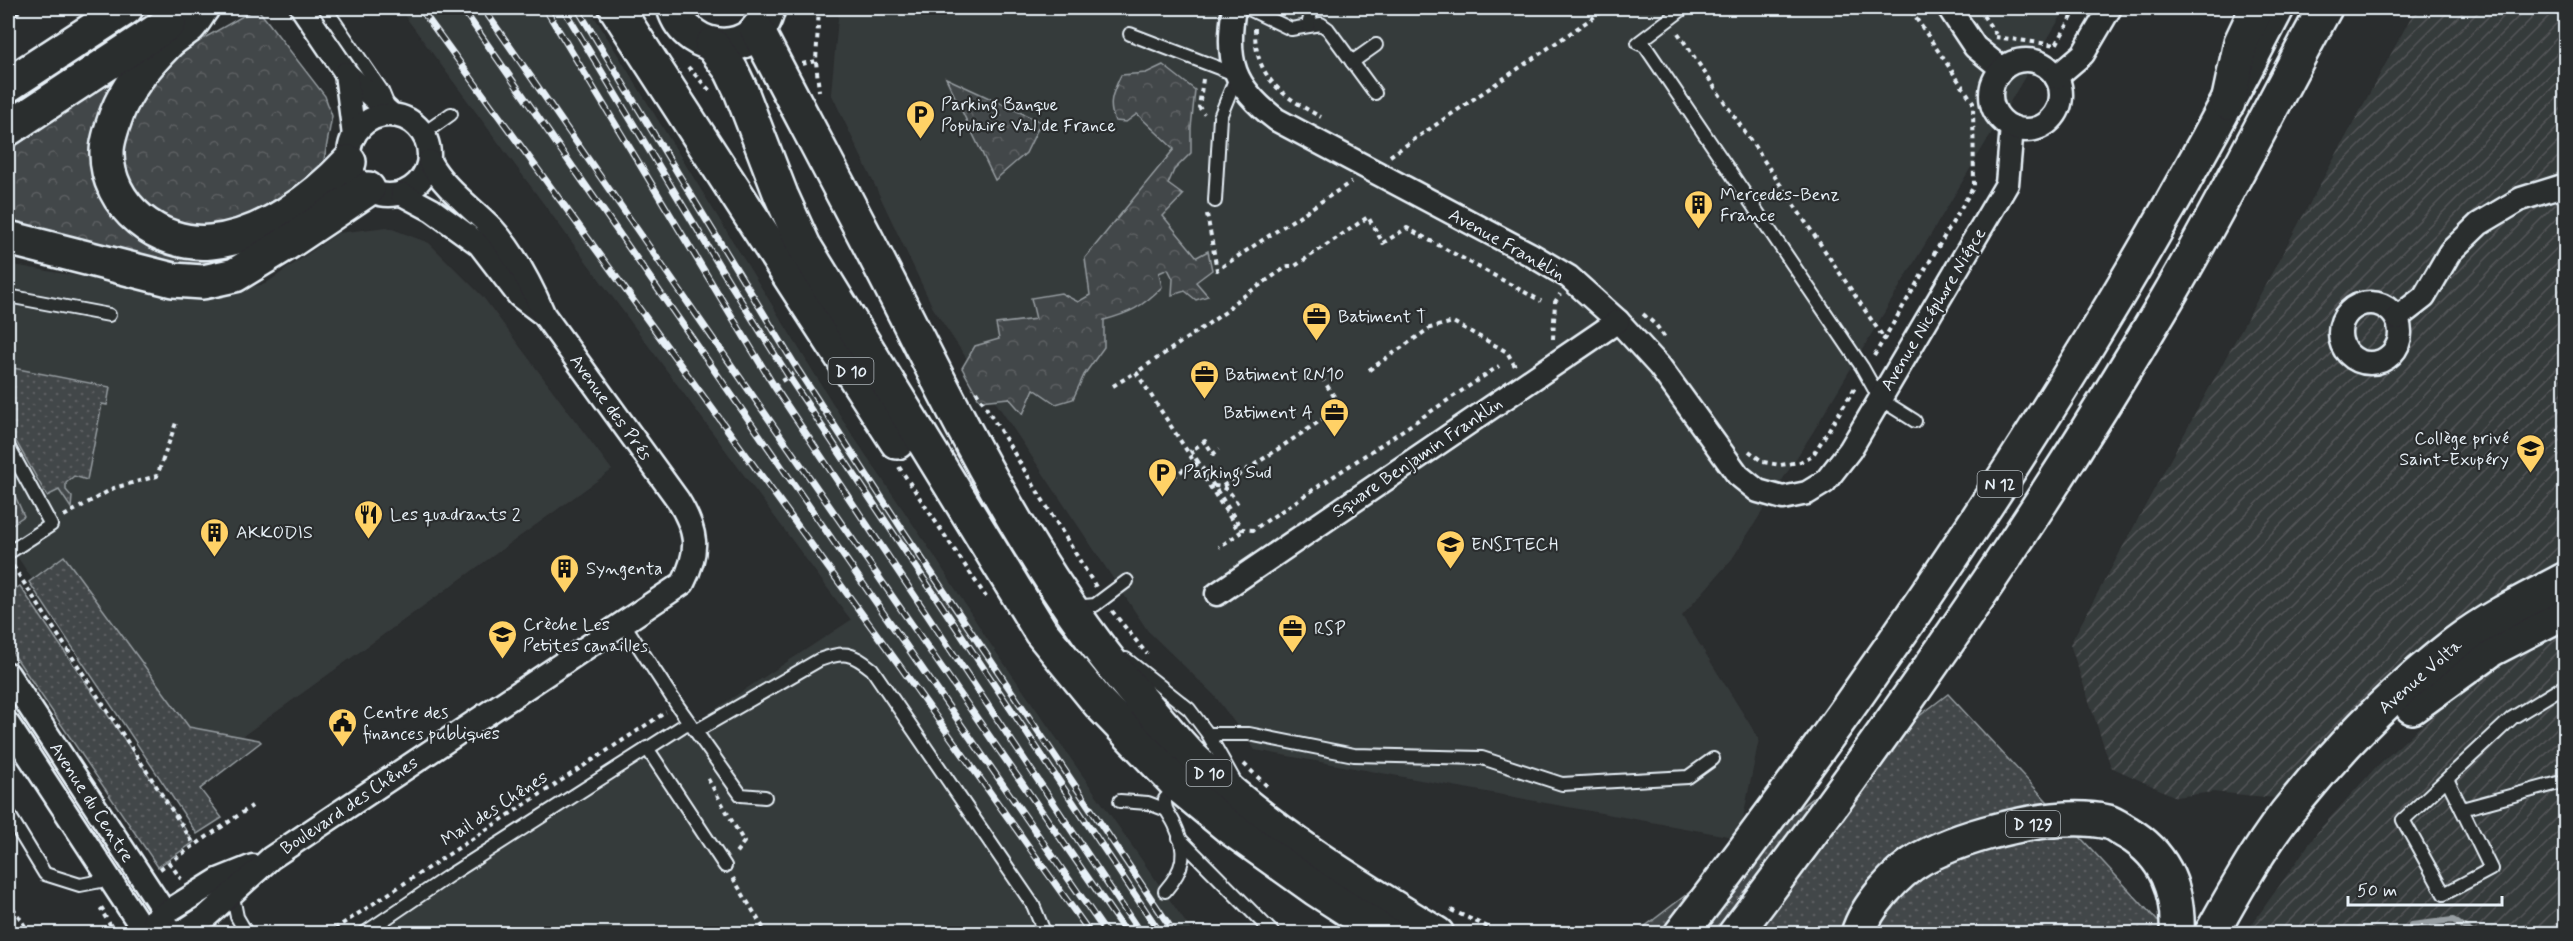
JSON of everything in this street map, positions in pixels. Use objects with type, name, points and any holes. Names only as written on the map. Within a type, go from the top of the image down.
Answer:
[{"type":"main road","points":[[8,85],[126,8]]},
{"type":"main road","points":[[8,129],[193,8]]},
{"type":"main road","points":[[202,8],[189,25],[169,41],[150,62],[117,111],[106,151],[112,183],[128,211],[153,230],[184,242],[211,242],[242,235],[270,223],[329,184],[352,149]]},
{"type":"main road","name":"D 10","points":[[616,8],[988,583],[1041,632]]},
{"type":"main road","points":[[674,8],[677,18],[686,30],[698,40],[712,45],[736,43],[762,19]]},
{"type":"main road","points":[[2228,103],[2241,42],[2257,8]]},
{"type":"main road","name":"N 12","points":[[1681,933],[1768,820],[1886,656],[2020,454],[2141,259],[2228,103],[2277,8]]},
{"type":"main road","name":"N 12","points":[[1735,933],[1816,827],[1936,659],[2055,479],[2168,298],[2325,8]]},
{"type":"main road","name":"D 10","points":[[762,19],[965,435],[1092,641],[1191,757],[1262,801],[1354,884],[1440,920]]},
{"type":"main road","name":"D 10","points":[[712,45],[731,70],[741,91],[781,195],[804,246],[1041,632],[1171,797],[1229,827],[1316,889],[1386,933]]},
{"type":"main road","points":[[8,238],[173,280],[203,282],[235,274],[289,242],[368,189]]},
{"type":"main road","name":"Avenue Volta","points":[[2307,801],[2369,721],[2429,665],[2485,623],[2565,579]]},
{"type":"main road","name":"Avenue Volta","points":[[2307,801],[2352,763],[2387,728],[2438,687],[2492,649],[2565,611]]},
{"type":"main road","points":[[2211,933],[2257,856],[2307,801]]},
{"type":"main road","points":[[2230,933],[2307,801]]},
{"type":"main road","name":"D 129","points":[[1858,933],[1884,888],[1921,859],[1969,838],[2027,824],[2075,818],[2110,823],[2143,842],[2167,872],[2178,910],[2177,933]]},
{"type":"street","points":[[302,8],[346,73],[392,115],[410,121],[423,134]]},
{"type":"street","name":"Avenue Franklin","points":[[1234,8],[1229,49],[1237,75],[1254,103],[1277,120],[1530,254],[1626,314],[1660,367],[1738,475],[1758,491],[1784,498],[1807,493],[1826,482]]},
{"type":"street","points":[[1949,8],[1975,47],[2002,69]]},
{"type":"street","points":[[2056,77],[2082,54],[2110,8]]},
{"type":"street","points":[[2021,60],[2031,60],[2049,69],[2056,77],[2061,98],[2058,109],[2052,118],[2034,129],[2012,127],[1995,111],[1992,89],[1995,78],[2002,69],[2021,60]]},
{"type":"street","points":[[346,73],[352,149],[359,182],[368,189]]},
{"type":"street","points":[[352,149],[370,120],[392,115]]},
{"type":"street","name":"Avenue Nicéphore Niépce","points":[[1826,482],[1850,450],[2007,184],[2012,127]]},
{"type":"street","name":"Avenue des Prés","points":[[423,134],[427,142],[429,161],[436,174],[493,230],[532,287],[544,315],[678,500]]},
{"type":"street","points":[[402,194],[420,181],[429,161]]},
{"type":"street","points":[[2397,318],[2424,297],[2450,252],[2479,224],[2521,199],[2565,185]]},
{"type":"street","name":"Avenue des Prés","points":[[368,189],[379,194],[402,194],[432,210],[478,244],[519,296],[544,315]]},
{"type":"street","name":"Square Benjamin Franklin","points":[[1216,594],[1626,314]]},
{"type":"street","name":"Boulevard des Chênes","points":[[179,933],[207,916],[271,858],[683,583],[692,566],[694,533],[690,520],[678,500]]},
{"type":"street","name":"Avenue du Centre","points":[[8,674],[166,923]]},
{"type":"street","name":"Avenue du Centre","points":[[8,724],[111,879],[131,931]]},
{"type":"street","name":"Boulevard des Chênes","points":[[131,931],[166,923],[218,880],[271,858]]},
{"type":"lane","points":[[325,8],[382,91],[392,115]]},
{"type":"lane","points":[[1308,26],[1312,8]]},
{"type":"lane","points":[[1684,8],[1638,43],[1644,46],[1865,372],[1880,399],[1915,422]]},
{"type":"lane","points":[[1252,10],[1291,29],[1321,24],[1328,29],[1374,93]]},
{"type":"lane","points":[[1130,34],[1237,75],[1220,117],[1215,201]]},
{"type":"lane","points":[[1352,62],[1376,45]]},
{"type":"lane","points":[[423,134],[451,114]]},
{"type":"lane","points":[[8,296],[109,315]]},
{"type":"lane","points":[[8,447],[51,525],[8,553]]},
{"type":"lane","points":[[1070,608],[1095,605],[1127,581]]},
{"type":"lane","points":[[1070,608],[1134,667],[1189,709],[1262,801]]},
{"type":"lane","points":[[624,624],[677,705],[741,795],[765,797]]},
{"type":"lane","points":[[363,933],[647,748],[819,660],[836,654],[854,655],[872,669],[1032,905],[1045,933]]},
{"type":"lane","points":[[2447,779],[2491,869],[2444,894],[2403,820],[2512,718],[2565,685]]},
{"type":"lane","points":[[1208,734],[1249,734],[1354,755],[1482,759],[1562,784],[1688,777],[1713,759]]},
{"type":"lane","points":[[647,748],[725,866]]},
{"type":"lane","points":[[2462,809],[2565,781]]},
{"type":"lane","points":[[1120,801],[1148,803],[1171,797],[1174,823],[1183,855],[1178,876],[1165,891]]},
{"type":"lane","points":[[8,813],[45,874],[80,885],[111,879]]},
{"type":"lane","points":[[1179,838],[1274,933]]},
{"type":"lane","points":[[232,892],[237,917],[247,933]]},
{"type":"path","points":[[8,19],[25,8]]},
{"type":"path","points":[[819,8],[816,61],[819,93]]},
{"type":"path","points":[[1207,213],[1217,270],[1392,155],[1608,8]]},
{"type":"path","points":[[1744,447],[1763,462],[1780,465],[1800,462],[1813,455],[1865,372],[1974,186],[1973,102],[1909,8]]},
{"type":"path","points":[[1978,8],[1997,36]]},
{"type":"path","points":[[1948,66],[1975,47],[1997,36],[2056,45],[2077,8]]},
{"type":"path","points":[[1252,10],[1259,59],[1278,91],[1323,118]]},
{"type":"path","points":[[1669,19],[1874,324]]},
{"type":"path","points":[[1205,63],[1199,107],[1206,117]]},
{"type":"path","points":[[1382,149],[1402,160]]},
{"type":"path","points":[[1140,370],[1288,266],[1295,266],[1368,217],[1383,243],[1407,228],[1541,301]]},
{"type":"path","points":[[1626,314],[1656,325],[1669,344]]},
{"type":"path","points":[[1369,370],[1430,328],[1453,322],[1507,352],[1516,369]]},
{"type":"path","points":[[1113,386],[1136,372],[1242,529],[1253,530],[1499,366]]},
{"type":"path","points":[[774,386],[798,370]]},
{"type":"path","points":[[1222,486],[1341,407],[1324,381]]},
{"type":"path","points":[[973,386],[1007,438],[1102,599],[1151,658]]},
{"type":"path","points":[[51,525],[114,488],[157,476],[177,420]]},
{"type":"path","points":[[1219,547],[1240,533],[1191,451],[1205,441],[1213,454],[1220,449]]},
{"type":"path","points":[[1173,477],[1196,461]]},
{"type":"path","points":[[1214,486],[1222,486],[1230,491],[1239,506]]},
{"type":"path","points":[[8,558],[194,844]]},
{"type":"path","name":"Mail des Chênes","points":[[327,933],[677,705]]},
{"type":"path","points":[[1222,733],[1242,762],[1262,801]]},
{"type":"path","points":[[706,770],[708,780],[744,842],[725,866],[767,933]]},
{"type":"path","points":[[169,862],[252,806]]},
{"type":"path","points":[[8,900],[30,933]]},
{"type":"path","points":[[1440,920],[1503,933]]},
{"type":"shaded area","points":[[399,8],[589,8],[851,433],[989,642],[1193,933],[372,934],[851,620]]},
{"type":"shaded area","points":[[839,8],[2066,8],[1813,432],[1732,559],[1682,616],[1759,739],[1739,838],[1255,750],[1214,695],[1148,631],[933,308],[831,93]]},
{"type":"shaded area","points":[[2416,8],[2565,8],[2565,579],[2533,596],[2297,800],[2213,792],[2176,797],[2111,767],[2070,644]]},
{"type":"shaded area","points":[[387,227],[429,243],[483,297],[612,470],[172,787],[8,543],[8,264],[201,298],[265,284],[338,233]]},
{"type":"shaded area","points":[[2565,627],[2565,933],[2245,934],[2319,830],[2375,768],[2424,723],[2467,690],[2524,649]]},
{"type":"green space","points":[[257,8],[325,96],[332,116],[324,160],[315,177],[289,199],[235,222],[205,225],[178,224],[155,215],[126,180],[121,154],[126,124],[160,71],[197,42]]},
{"type":"green space","points":[[1163,65],[1195,90],[1191,153],[1174,170],[1168,184],[1183,195],[1163,216],[1197,257],[1208,251],[1212,270],[1196,282],[1208,296],[1196,300],[1185,291],[1172,295],[1173,279],[1168,269],[1159,273],[1162,287],[1148,300],[1129,312],[1104,320],[1104,347],[1084,375],[1073,399],[1056,404],[1034,389],[1023,414],[1009,398],[980,401],[962,368],[975,346],[999,339],[996,324],[1036,319],[1031,298],[1061,293],[1078,302],[1090,295],[1085,258],[1174,149],[1137,114],[1126,122],[1115,121],[1111,109],[1113,92],[1121,75],[1146,73]]},
{"type":"green space","points":[[125,72],[117,218],[284,237],[203,270],[8,228],[8,151]]},
{"type":"green space","points":[[946,78],[1041,122],[1026,153],[995,180]]},
{"type":"green space","points":[[8,367],[110,387],[107,405],[102,404],[87,480],[74,476],[66,483],[66,490],[72,497],[71,508],[59,490],[47,496],[8,427]]},
{"type":"green space","points":[[8,480],[24,516],[8,527]]},
{"type":"green space","points":[[64,556],[189,727],[261,742],[200,789],[222,818],[197,834],[29,582]]},
{"type":"green space","points":[[20,586],[194,842],[158,867],[8,646],[8,623],[14,618],[8,608],[8,594]]},
{"type":"green space","points":[[1948,694],[2164,928],[2162,934],[1635,934]]},
{"type":"waterway","points":[[2411,925],[2453,920],[2474,934]]},
{"type":"railway","points":[[420,8],[897,662],[1091,934]]},
{"type":"railway","points":[[462,8],[1107,934]]},
{"type":"railway","points":[[483,8],[1127,934]]},
{"type":"railway","points":[[545,8],[774,386],[1141,934]]},
{"type":"railway","points":[[563,8],[789,377],[1161,934]]},
{"type":"railway","points":[[577,8],[798,370],[904,532],[1175,934]]},
{"type":"place","name":"Parking Banque Populaire Val de France","points":[[920,140]]},
{"type":"place","name":"Mercedes-Benz France","points":[[1699,230]]},
{"type":"place","name":"Batiment T","points":[[1317,342]]},
{"type":"place","name":"Batiment RN10","points":[[1204,400]]},
{"type":"place","name":"Batiment A","points":[[1334,438]]},
{"type":"place","name":"Collège privé Saint-Exupéry","points":[[2530,474]]},
{"type":"place","name":"Parking Sud","points":[[1162,498]]},
{"type":"place","name":"Les quadrants 2","points":[[369,540]]},
{"type":"place","name":"AKKODIS","points":[[215,558]]},
{"type":"place","name":"ENSITECH","points":[[1450,570]]},
{"type":"place","name":"Syngenta","points":[[565,594]]},
{"type":"place","name":"RSP","points":[[1293,654]]},
{"type":"place","name":"Crèche Les Petites canailles","points":[[502,660]]},
{"type":"place","name":"Centre des finances publiques","points":[[342,748]]}]
